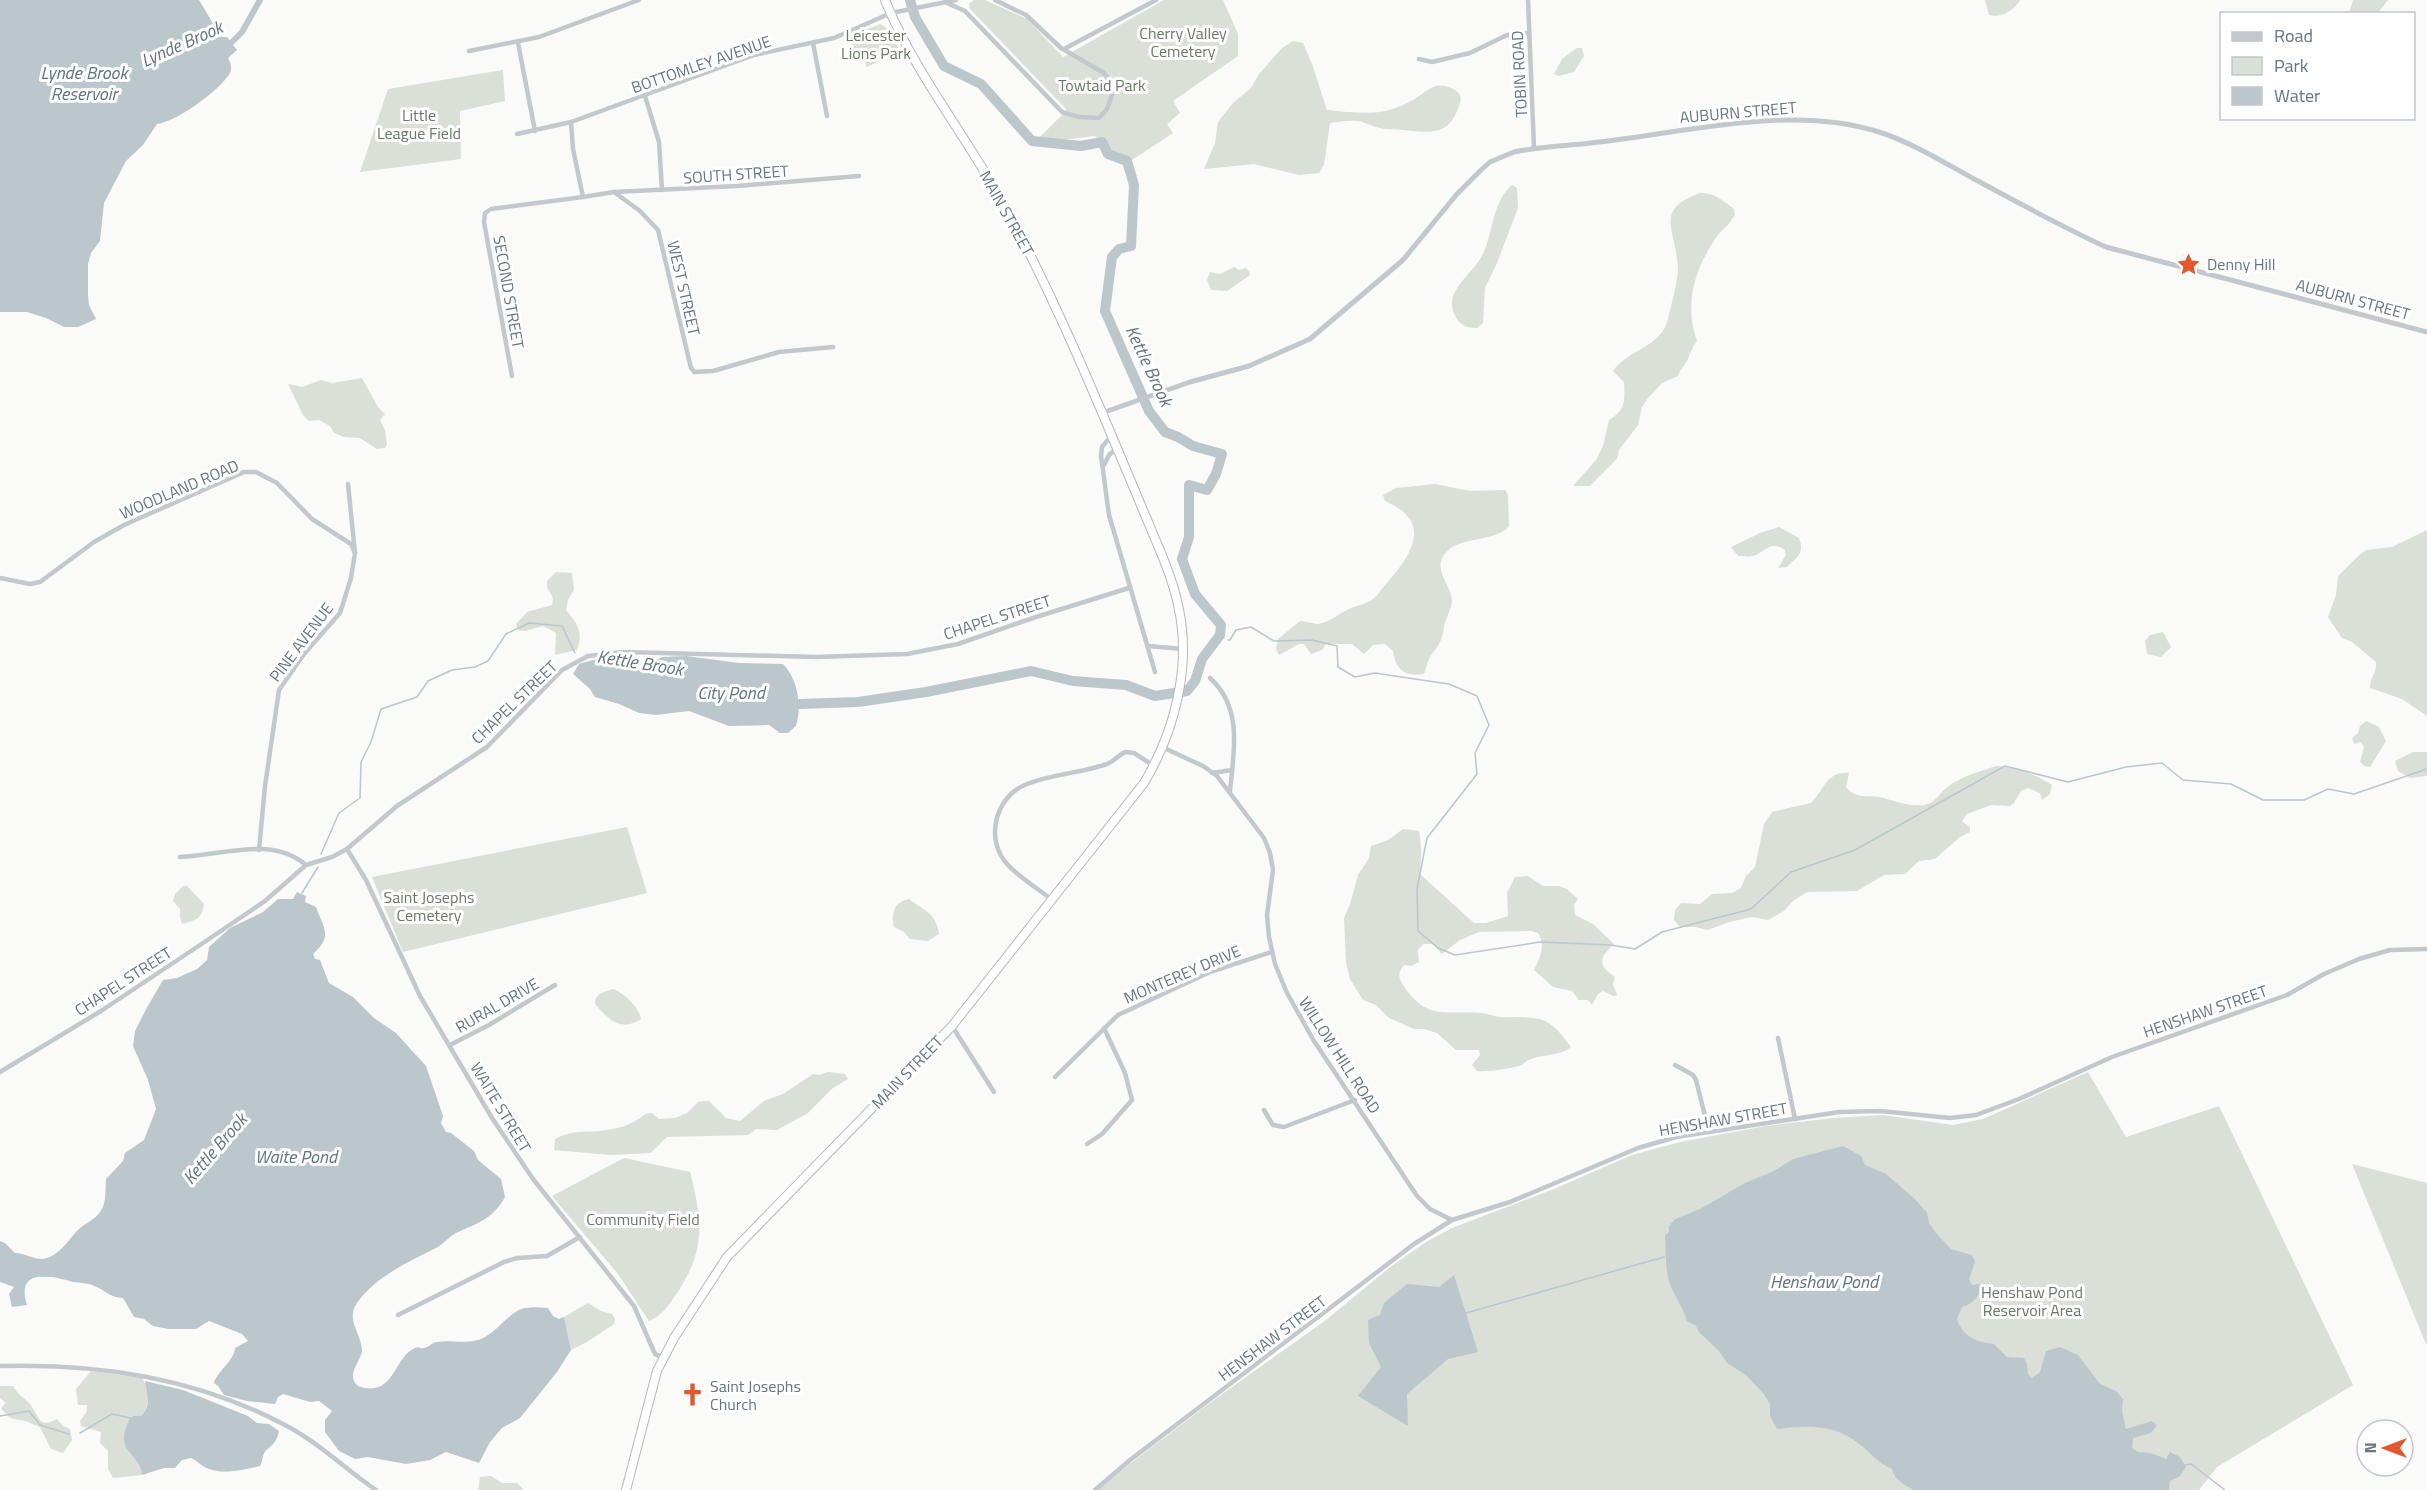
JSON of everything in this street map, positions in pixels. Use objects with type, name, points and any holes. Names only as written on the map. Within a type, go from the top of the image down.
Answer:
[{"type":"highway","name":"MAIN STREET","points":[[626,1490],[651,1387],[663,1358],[727,1257],[952,1026],[1144,783],[1162,747],[1180,687],[1184,649],[1180,615],[1172,582],[1111,436],[1041,275],[993,185],[911,53],[885,0]]},
{"type":"street","points":[[470,51],[518,43],[553,33],[639,0]]},
{"type":"street","name":"BOTTOMLEY AVENUE","points":[[517,134],[571,122],[754,55],[837,37],[891,13],[956,0]]},
{"type":"street","points":[[945,3],[964,11],[1057,109],[1072,116],[1099,118],[1105,113],[1111,99],[1111,82],[1104,73],[1050,39],[1026,15],[995,0]]},
{"type":"street","points":[[1064,49],[1156,0]]},
{"type":"street","name":"TOBIN ROAD","points":[[1528,0],[1534,148]]},
{"type":"street","points":[[1419,58],[1432,62],[1470,53],[1507,35],[1529,33]]},
{"type":"street","points":[[518,43],[535,131]]},
{"type":"street","points":[[813,43],[826,116]]},
{"type":"street","points":[[645,96],[659,142],[662,190]]},
{"type":"street","name":"AUBURN STREET","points":[[1101,413],[1190,382],[1249,366],[1310,339],[1403,260],[1457,194],[1486,166],[1514,152],[1707,127],[1767,122],[1803,120],[1860,126],[1907,143],[2106,247],[2427,332]]},
{"type":"street","points":[[571,122],[573,149],[583,196],[614,192]]},
{"type":"street","name":"SOUTH STREET","points":[[614,192],[859,176]]},
{"type":"street","name":"WEST STREET","points":[[614,192],[640,211],[658,230],[691,369],[694,372],[712,371],[779,352],[833,346]]},
{"type":"street","name":"SECOND STREET","points":[[512,376],[484,222],[485,213],[491,209],[583,196]]},
{"type":"street","points":[[1111,436],[1102,447],[1101,456],[1109,515],[1155,672]]},
{"type":"street","points":[[1103,468],[1106,460],[1116,449]]},
{"type":"street","name":"WOODLAND ROAD","points":[[0,578],[30,584],[45,580],[94,542],[124,525],[244,472],[256,472],[277,483],[312,519],[351,544],[355,553]]},
{"type":"street","name":"PINE AVENUE","points":[[259,850],[265,786],[279,690],[298,662],[340,613],[351,578],[355,553],[348,484]]},
{"type":"street","name":"CHAPEL STREET","points":[[0,1072],[101,1011],[209,939],[280,889],[306,865],[332,857],[347,849],[397,806],[487,747],[562,670],[581,659],[597,654],[624,652],[816,657],[907,654],[958,644],[1129,588]]},
{"type":"street","points":[[1148,646],[1184,649]]},
{"type":"street","points":[[1210,678],[1223,691],[1232,713],[1235,736],[1230,791]]},
{"type":"street","name":"WILLOW HILL ROAD","points":[[1162,747],[1203,766],[1212,773],[1230,791],[1261,833],[1270,853],[1273,875],[1267,922],[1272,952],[1292,1005],[1417,1196],[1430,1209],[1452,1220]]},
{"type":"street","points":[[1051,899],[1007,864],[999,851],[995,828],[996,817],[1004,803],[1012,793],[1026,784],[1108,764],[1126,752],[1134,753],[1154,766]]},
{"type":"street","points":[[1212,773],[1232,770]]},
{"type":"street","name":"WAITE STREET","points":[[347,849],[362,872],[412,980],[511,1148],[634,1306],[655,1354],[663,1358]]},
{"type":"street","points":[[180,857],[215,852],[259,850],[284,853],[306,865]]},
{"type":"street","name":"HENSHAW STREET","points":[[1095,1490],[1130,1460],[1414,1244],[1452,1220],[1510,1202],[1647,1145],[1709,1132],[1860,1111],[1950,1118],[1976,1115],[2019,1099],[2112,1057],[2287,995],[2324,974],[2367,956],[2390,950],[2427,950]]},
{"type":"street","name":"MONTEREY DRIVE","points":[[1055,1077],[1118,1015],[1187,982],[1229,965],[1272,952]]},
{"type":"street","name":"RURAL DRIVE","points":[[450,1045],[489,1025],[555,985]]},
{"type":"street","points":[[952,1026],[994,1092]]},
{"type":"street","points":[[1088,1144],[1102,1134],[1132,1100],[1125,1073],[1104,1028]]},
{"type":"street","points":[[1778,1038],[1795,1119]]},
{"type":"street","points":[[1675,1065],[1693,1075],[1696,1080],[1709,1132]]},
{"type":"street","points":[[1264,1110],[1273,1125],[1284,1127],[1355,1100]]},
{"type":"street","points":[[398,1315],[504,1263],[517,1258],[547,1256],[580,1237]]},
{"type":"street","points":[[0,1366],[84,1367],[140,1375],[188,1386],[284,1424],[376,1490]]},
{"type":"green space","name":"Towtaid Park","points":[[974,0],[985,0],[1027,19],[1063,57],[1164,0],[1223,0],[1238,34],[1238,56],[1173,101],[1180,113],[1167,124],[1173,133],[1132,160],[1113,151],[1095,136],[1055,141],[1038,139],[1067,110],[970,9],[969,4]]},
{"type":"green space","points":[[1985,0],[2020,0],[2007,13],[1994,16],[1989,15]]},
{"type":"green space","points":[[2353,0],[2388,0],[2379,12],[2349,12]]},
{"type":"green space","name":"Leicester Lions Park","points":[[880,24],[887,28],[900,51],[867,67],[862,57],[858,58],[849,37]]},
{"type":"green space","points":[[1293,41],[1303,43],[1327,110],[1373,113],[1394,109],[1434,86],[1443,86],[1454,89],[1460,95],[1461,100],[1456,114],[1445,127],[1423,132],[1385,129],[1358,121],[1330,123],[1324,165],[1319,173],[1299,175],[1254,164],[1204,169],[1215,143],[1218,122],[1233,103],[1251,88],[1259,74],[1282,48]]},
{"type":"green space","points":[[1577,48],[1582,48],[1584,56],[1574,72],[1559,76],[1554,74],[1562,59]]},
{"type":"green space","name":"Little League Field","points":[[503,70],[505,101],[460,111],[461,159],[360,172],[388,89]]},
{"type":"green space","points":[[1512,185],[1517,188],[1518,208],[1485,288],[1483,323],[1477,328],[1468,327],[1457,319],[1452,300],[1460,284],[1484,252],[1497,208]]},
{"type":"green space","points":[[1700,193],[1718,198],[1734,209],[1735,214],[1708,251],[1693,288],[1691,314],[1697,341],[1678,376],[1662,383],[1648,398],[1642,407],[1638,425],[1619,450],[1617,459],[1590,486],[1573,486],[1596,460],[1603,446],[1609,420],[1619,412],[1623,404],[1624,382],[1613,371],[1619,364],[1659,336],[1664,329],[1678,273],[1672,232],[1672,214],[1676,206]]},
{"type":"green space","points":[[1234,267],[1239,270],[1246,268],[1250,273],[1249,276],[1227,291],[1211,290],[1207,280],[1210,272],[1220,274]]},
{"type":"green space","points":[[362,378],[378,407],[385,414],[380,420],[385,430],[387,445],[385,448],[377,449],[360,438],[344,437],[334,433],[330,426],[319,420],[309,421],[303,415],[288,384],[302,387],[321,380],[332,383]]},
{"type":"green space","points":[[1435,484],[1470,491],[1505,490],[1508,495],[1509,526],[1498,534],[1458,544],[1444,555],[1441,569],[1452,596],[1452,602],[1441,639],[1429,659],[1424,674],[1417,675],[1403,671],[1396,663],[1393,651],[1385,644],[1373,645],[1364,654],[1352,644],[1326,644],[1322,650],[1311,654],[1304,644],[1299,644],[1279,655],[1276,649],[1278,639],[1300,621],[1322,623],[1371,601],[1376,596],[1405,560],[1414,538],[1409,518],[1400,509],[1385,501],[1383,495],[1396,488]]},
{"type":"green space","points":[[1779,527],[1799,538],[1801,543],[1799,555],[1787,567],[1778,568],[1786,555],[1785,550],[1780,547],[1772,546],[1753,556],[1738,556],[1731,547],[1760,533]]},
{"type":"green space","points":[[2427,530],[2427,716],[2402,699],[2370,688],[2376,662],[2352,642],[2342,638],[2328,617],[2336,595],[2338,576],[2356,558],[2366,550],[2392,547]]},
{"type":"green space","points":[[556,572],[572,573],[574,590],[568,600],[566,610],[576,624],[580,638],[577,650],[555,655],[556,633],[543,626],[525,631],[518,630],[516,624],[527,612],[552,605],[553,598],[547,587],[547,581]]},
{"type":"green space","points":[[2163,632],[2171,647],[2161,657],[2147,654],[2145,641],[2150,635]]},
{"type":"green space","points":[[2366,721],[2379,727],[2386,741],[2370,767],[2360,762],[2364,747],[2361,742],[2354,744],[2352,738]]},
{"type":"green space","points":[[2413,752],[2427,752],[2427,776],[2410,778],[2398,771],[2395,761]]},
{"type":"green space","points":[[1996,766],[2038,777],[2052,785],[2050,794],[2042,800],[2040,793],[2028,788],[2021,791],[2010,806],[1991,805],[1967,814],[1962,821],[1970,827],[1970,832],[1960,837],[1935,859],[1919,861],[1905,874],[1884,875],[1857,891],[1807,892],[1793,901],[1784,911],[1768,920],[1752,917],[1708,930],[1680,927],[1674,920],[1675,910],[1681,903],[1700,904],[1712,894],[1732,893],[1741,888],[1746,876],[1755,867],[1764,824],[1772,812],[1811,803],[1830,778],[1835,775],[1849,773],[1846,787],[1857,795],[1924,805],[1931,803],[1950,785]]},
{"type":"green space","name":"Saint Josephs Cemetery","points":[[627,827],[647,893],[403,952],[372,877]]},
{"type":"green space","points":[[1403,829],[1419,831],[1420,874],[1474,923],[1486,923],[1508,916],[1507,893],[1515,877],[1528,876],[1543,886],[1559,886],[1567,889],[1578,899],[1574,905],[1575,915],[1593,924],[1614,944],[1605,953],[1602,961],[1605,969],[1615,977],[1613,984],[1617,995],[1603,991],[1598,994],[1592,1005],[1588,1000],[1579,1000],[1572,991],[1553,987],[1534,970],[1540,956],[1542,942],[1538,933],[1532,931],[1479,932],[1460,940],[1442,954],[1433,944],[1423,944],[1418,950],[1419,962],[1411,966],[1404,965],[1400,972],[1403,985],[1420,1004],[1428,1009],[1540,1019],[1560,1032],[1571,1047],[1562,1052],[1536,1057],[1519,1066],[1477,1071],[1472,1065],[1480,1055],[1479,1050],[1456,1050],[1437,1033],[1414,1029],[1389,1018],[1376,1005],[1363,1000],[1350,979],[1346,963],[1344,918],[1358,875],[1369,858],[1371,846],[1388,840]]},
{"type":"green space","points":[[183,886],[187,886],[204,904],[198,918],[182,924],[180,909],[173,901],[175,894]]},
{"type":"green space","points":[[909,899],[932,916],[935,921],[939,934],[928,941],[910,939],[904,932],[894,927],[893,917],[897,905]]},
{"type":"green space","points":[[613,989],[630,1001],[641,1019],[634,1023],[621,1024],[610,1019],[600,1010],[595,1000],[601,994]]},
{"type":"green space","points":[[828,1072],[845,1074],[848,1079],[833,1088],[808,1113],[777,1130],[756,1129],[748,1135],[667,1137],[651,1153],[610,1155],[554,1150],[555,1139],[562,1136],[576,1132],[618,1128],[649,1113],[659,1119],[675,1118],[687,1113],[698,1102],[704,1101],[709,1101],[726,1118],[740,1121],[764,1101],[783,1094],[813,1074]]},
{"type":"green space","name":"Henshaw Pond Reservoir Area","points":[[2088,1072],[2126,1137],[2219,1106],[2353,1385],[2217,1467],[2199,1490],[1098,1490],[1207,1405],[1326,1320],[1389,1268],[1426,1242],[1452,1228],[1554,1189],[1632,1155],[1680,1142],[1766,1126],[1833,1118],[1883,1115],[1953,1125],[1983,1119]]},
{"type":"green space","name":"Community Field","points":[[624,1158],[690,1172],[698,1206],[699,1236],[692,1265],[669,1304],[661,1314],[649,1321],[618,1274],[552,1196]]},
{"type":"green space","points":[[2352,1164],[2427,1183],[2427,1345],[2426,1344]]},
{"type":"green space","points":[[588,1303],[601,1311],[612,1314],[615,1319],[614,1324],[571,1350],[564,1317]]},
{"type":"green space","points":[[91,1371],[142,1378],[145,1383],[148,1402],[141,1416],[133,1416],[128,1452],[136,1460],[142,1475],[113,1478],[108,1469],[108,1451],[100,1443],[101,1432],[81,1426],[80,1421],[87,1411],[87,1405],[78,1405],[76,1389]]},
{"type":"green space","points":[[0,1386],[13,1386],[42,1422],[57,1419],[63,1426],[70,1429],[72,1440],[63,1453],[51,1449],[40,1427],[12,1418],[4,1412],[1,1408],[6,1403],[0,1398]]},
{"type":"green space","points":[[491,1476],[502,1483],[517,1483],[524,1490],[478,1490],[480,1477]]},
{"type":"water","name":"Lynde Brook Reservoir","points":[[0,0],[199,0],[220,35],[227,37],[237,50],[228,58],[231,71],[222,83],[206,98],[185,112],[157,124],[143,145],[126,161],[104,203],[100,241],[91,253],[88,264],[89,305],[96,319],[78,327],[64,327],[27,312],[0,312]]},
{"type":"water","name":"City Pond","points":[[686,656],[739,663],[783,664],[792,677],[797,693],[799,710],[796,726],[788,733],[780,733],[769,725],[729,726],[689,711],[656,715],[639,713],[595,697],[590,689],[573,674],[579,664],[604,658],[629,658],[636,667],[642,668],[662,657]]},
{"type":"water","name":"Waite Pond","points":[[297,892],[306,896],[305,902],[316,907],[324,927],[323,942],[313,954],[315,959],[320,960],[329,983],[353,997],[374,1018],[396,1033],[426,1066],[443,1116],[441,1123],[446,1132],[451,1133],[474,1151],[478,1160],[501,1179],[505,1197],[484,1220],[456,1233],[438,1247],[394,1270],[365,1293],[357,1303],[353,1315],[362,1351],[353,1372],[354,1381],[358,1386],[365,1388],[383,1385],[408,1353],[415,1348],[426,1347],[436,1342],[479,1340],[520,1309],[548,1308],[553,1316],[559,1319],[564,1317],[571,1350],[557,1372],[520,1418],[502,1428],[490,1442],[479,1463],[446,1452],[430,1460],[406,1464],[368,1457],[355,1459],[339,1451],[325,1432],[325,1420],[332,1411],[319,1401],[310,1402],[283,1394],[278,1397],[275,1404],[247,1401],[224,1395],[214,1383],[232,1357],[235,1348],[248,1341],[242,1334],[209,1321],[196,1329],[168,1329],[153,1326],[144,1319],[134,1317],[123,1298],[114,1297],[90,1284],[55,1278],[31,1279],[26,1285],[27,1305],[12,1307],[9,1294],[14,1287],[0,1282],[0,1241],[15,1253],[42,1259],[53,1255],[78,1230],[98,1215],[105,1201],[106,1179],[123,1161],[125,1153],[144,1140],[156,1109],[148,1080],[133,1046],[135,1031],[163,980],[177,978],[197,969],[207,960],[209,947],[230,928],[263,912],[278,899],[293,899]]},
{"type":"water","name":"Henshaw Pond","points":[[1843,1146],[1861,1156],[1865,1165],[1886,1174],[1916,1200],[1927,1213],[1929,1223],[1935,1232],[1951,1249],[1972,1255],[1975,1262],[1969,1279],[1972,1285],[1981,1284],[1981,1288],[1976,1299],[1962,1307],[1957,1319],[1963,1331],[1972,1338],[1994,1344],[2007,1357],[2024,1358],[2028,1374],[2032,1378],[2040,1372],[2046,1351],[2060,1347],[2078,1355],[2100,1384],[2116,1391],[2123,1399],[2122,1412],[2126,1429],[2152,1421],[2157,1425],[2151,1433],[2133,1438],[2132,1448],[2138,1452],[2151,1453],[2166,1459],[2170,1452],[2180,1457],[2186,1467],[2180,1476],[2170,1481],[2169,1490],[1914,1490],[1897,1479],[1892,1469],[1842,1434],[1811,1427],[1777,1429],[1770,1416],[1770,1404],[1763,1393],[1746,1375],[1727,1363],[1696,1326],[1687,1321],[1668,1277],[1665,1235],[1669,1232],[1669,1226],[1675,1219],[1700,1209],[1793,1159]]},
{"type":"water","points":[[1454,1275],[1478,1352],[1448,1359],[1407,1394],[1408,1426],[1358,1396],[1381,1367],[1369,1343],[1368,1320],[1380,1315],[1384,1303],[1407,1284],[1439,1287]]},
{"type":"water","points":[[145,1381],[183,1390],[248,1416],[257,1423],[269,1424],[279,1431],[278,1437],[264,1453],[260,1466],[216,1471],[191,1458],[182,1460],[175,1468],[164,1468],[142,1475],[141,1468],[127,1449],[124,1437],[130,1419],[133,1416],[141,1416],[147,1408]]},
{"type":"waterway","name":"Lynde Brook","points":[[232,42],[242,32],[260,0]]},
{"type":"waterway","name":"Kettle Brook","points":[[799,704],[858,702],[926,692],[1031,671],[1073,681],[1126,685],[1155,696],[1187,691],[1195,681],[1202,659],[1220,635],[1221,625],[1195,594],[1182,559],[1189,537],[1189,485],[1207,490],[1216,474],[1222,454],[1193,446],[1165,432],[1149,411],[1105,311],[1112,257],[1119,249],[1131,246],[1134,185],[1127,161],[1108,154],[1102,142],[1081,146],[1032,141],[981,84],[944,66],[915,17],[910,0]]},
{"type":"waterway","name":"Kettle Brook","points":[[321,854],[339,813],[360,798],[361,762],[371,742],[381,709],[417,697],[428,681],[452,670],[475,667],[488,661],[506,634],[529,623],[562,626],[575,653]]},
{"type":"waterway","points":[[1228,640],[1236,630],[1251,627],[1274,641],[1312,640],[1337,646],[1338,667],[1355,677],[1375,673],[1449,684],[1477,696],[1489,725],[1475,753],[1477,774],[1427,838],[1417,889],[1418,931],[1438,948],[1455,955],[1540,942],[1611,945],[1635,949],[1662,932],[1751,909],[1791,872],[1855,850],[2005,766],[2068,782],[2126,767],[2162,763],[2183,780],[2231,784],[2263,800],[2304,800],[2328,789],[2354,794],[2427,769]]},
{"type":"waterway","name":"Kettle Brook","points":[[1220,635],[1224,638]]},
{"type":"waterway","name":"Kettle Brook","points":[[302,893],[318,867]]},
{"type":"waterway","points":[[1466,1313],[1664,1257]]},
{"type":"waterway","name":"Kettle Brook","points":[[40,1276],[50,1276]]},
{"type":"waterway","points":[[0,1416],[29,1411],[40,1425],[69,1434]]},
{"type":"waterway","points":[[80,1433],[112,1414],[131,1418]]},
{"type":"waterway","points":[[2185,1465],[2191,1464],[2225,1490]]},
{"type":"place","name":"Denny Hill","points":[[2189,264]]},
{"type":"place","name":"Saint Josephs Church","points":[[692,1395]]},
{"type":"park label","name":"Cherry Valley Cemetery","points":[[1183,42]]}]
